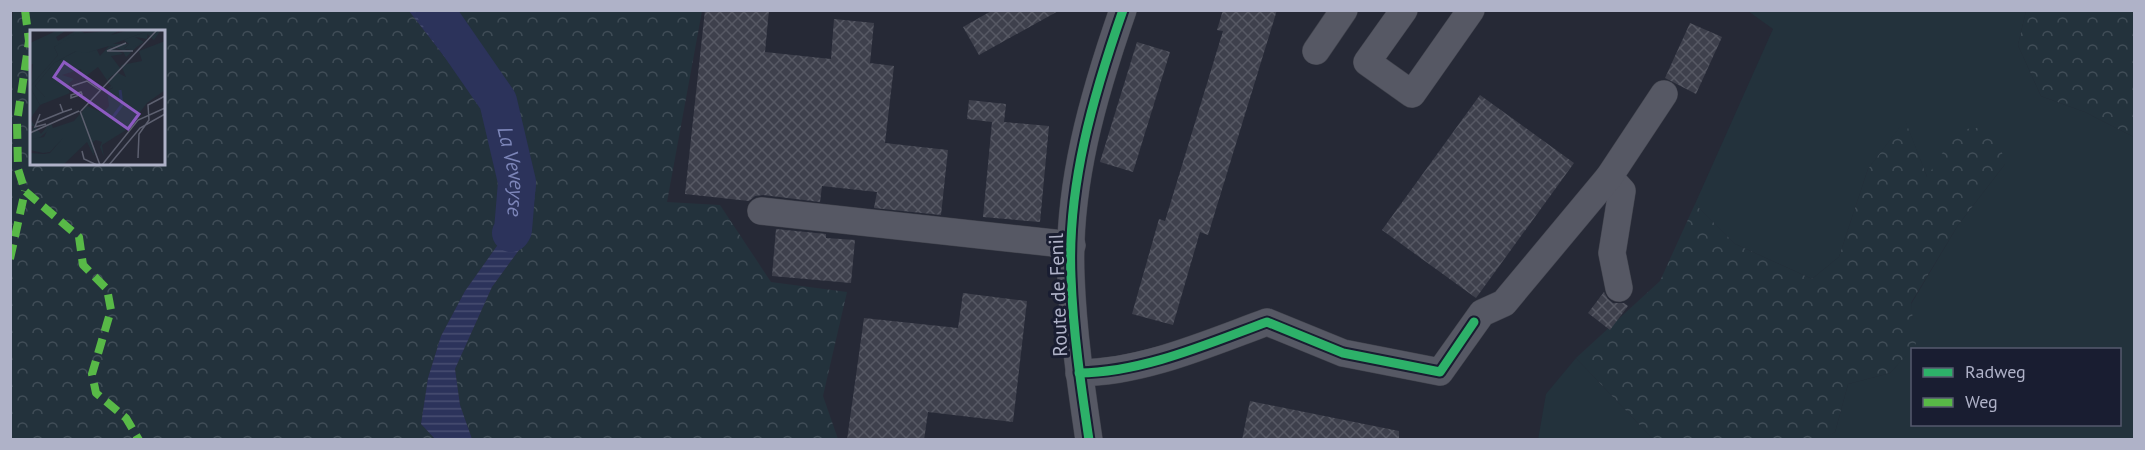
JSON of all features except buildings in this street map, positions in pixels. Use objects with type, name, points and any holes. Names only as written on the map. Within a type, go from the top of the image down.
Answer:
[{"type":"street","name":"Route de Fenil","points":[[1089,440],[1071,276],[1073,209],[1082,150],[1109,50],[1123,10]]},
{"type":"street","points":[[1316,51],[1344,10]]},
{"type":"street","points":[[1404,10],[1367,62],[1412,94],[1471,10]]},
{"type":"street","points":[[1080,373],[1106,373],[1167,358],[1267,322],[1343,353],[1440,372],[1474,322],[1482,313],[1504,303],[1608,177],[1664,94]]},
{"type":"street","points":[[1608,177],[1622,191],[1612,253],[1619,288]]},
{"type":"street","points":[[761,211],[1072,245]]},
{"type":"green space","points":[[13,11],[409,11],[457,73],[498,101],[517,182],[504,236],[465,291],[441,336],[428,378],[421,424],[435,439],[11,440],[10,44]]},
{"type":"green space","points":[[446,11],[702,11],[667,202],[720,205],[771,282],[847,292],[823,396],[838,439],[472,439],[460,405],[455,369],[492,287],[530,235],[522,135],[468,39]]},
{"type":"green space","points":[[1748,11],[2026,11],[2018,45],[2041,96],[2085,112],[2134,137],[2134,439],[1821,439],[1835,432],[1848,384],[1890,373],[1911,349],[1911,426],[2121,426],[2121,348],[1912,348],[1915,345],[1911,304],[1958,225],[2005,164],[1927,177],[1905,121],[1868,169],[1839,257],[1812,279],[1735,244],[1695,204],[1773,29]]},
{"type":"green space","points":[[2026,11],[2134,11],[2134,137],[2085,112],[2041,96],[2018,45]]},
{"type":"green space","points":[[1905,120],[1927,177],[1957,130],[1995,126],[2005,164],[1958,225],[1911,303],[1916,345],[1890,373],[1848,384],[1835,432],[1821,440],[1653,439],[1576,358],[1660,281],[1695,204],[1735,244],[1812,279],[1839,257],[1868,169]]},
{"type":"green space","points":[[1576,358],[1653,439],[1538,440],[1546,394]]},
{"type":"water","points":[[409,11],[446,11],[468,39],[522,136],[536,184],[530,235],[492,287],[455,369],[460,405],[472,439],[435,439],[421,424],[428,378],[441,336],[465,291],[504,236],[517,182],[498,101],[457,73]]},
{"type":"waterway","name":"La Veveyse","points":[[435,10],[498,101],[517,182],[511,233]]},
{"type":"marked path","points":[[25,10],[29,41],[17,122],[18,169],[25,191],[79,237],[83,265],[107,289],[111,310],[92,374],[96,393],[126,418],[139,440]]},
{"type":"marked path","points":[[10,259],[25,191]]},
{"type":"cycle path","points":[[1089,440],[1072,297],[1073,209],[1092,108],[1123,10]]},
{"type":"cycle path","points":[[1079,373],[1127,368],[1151,362],[1198,348],[1267,322],[1343,353],[1440,372],[1474,322]]}]
